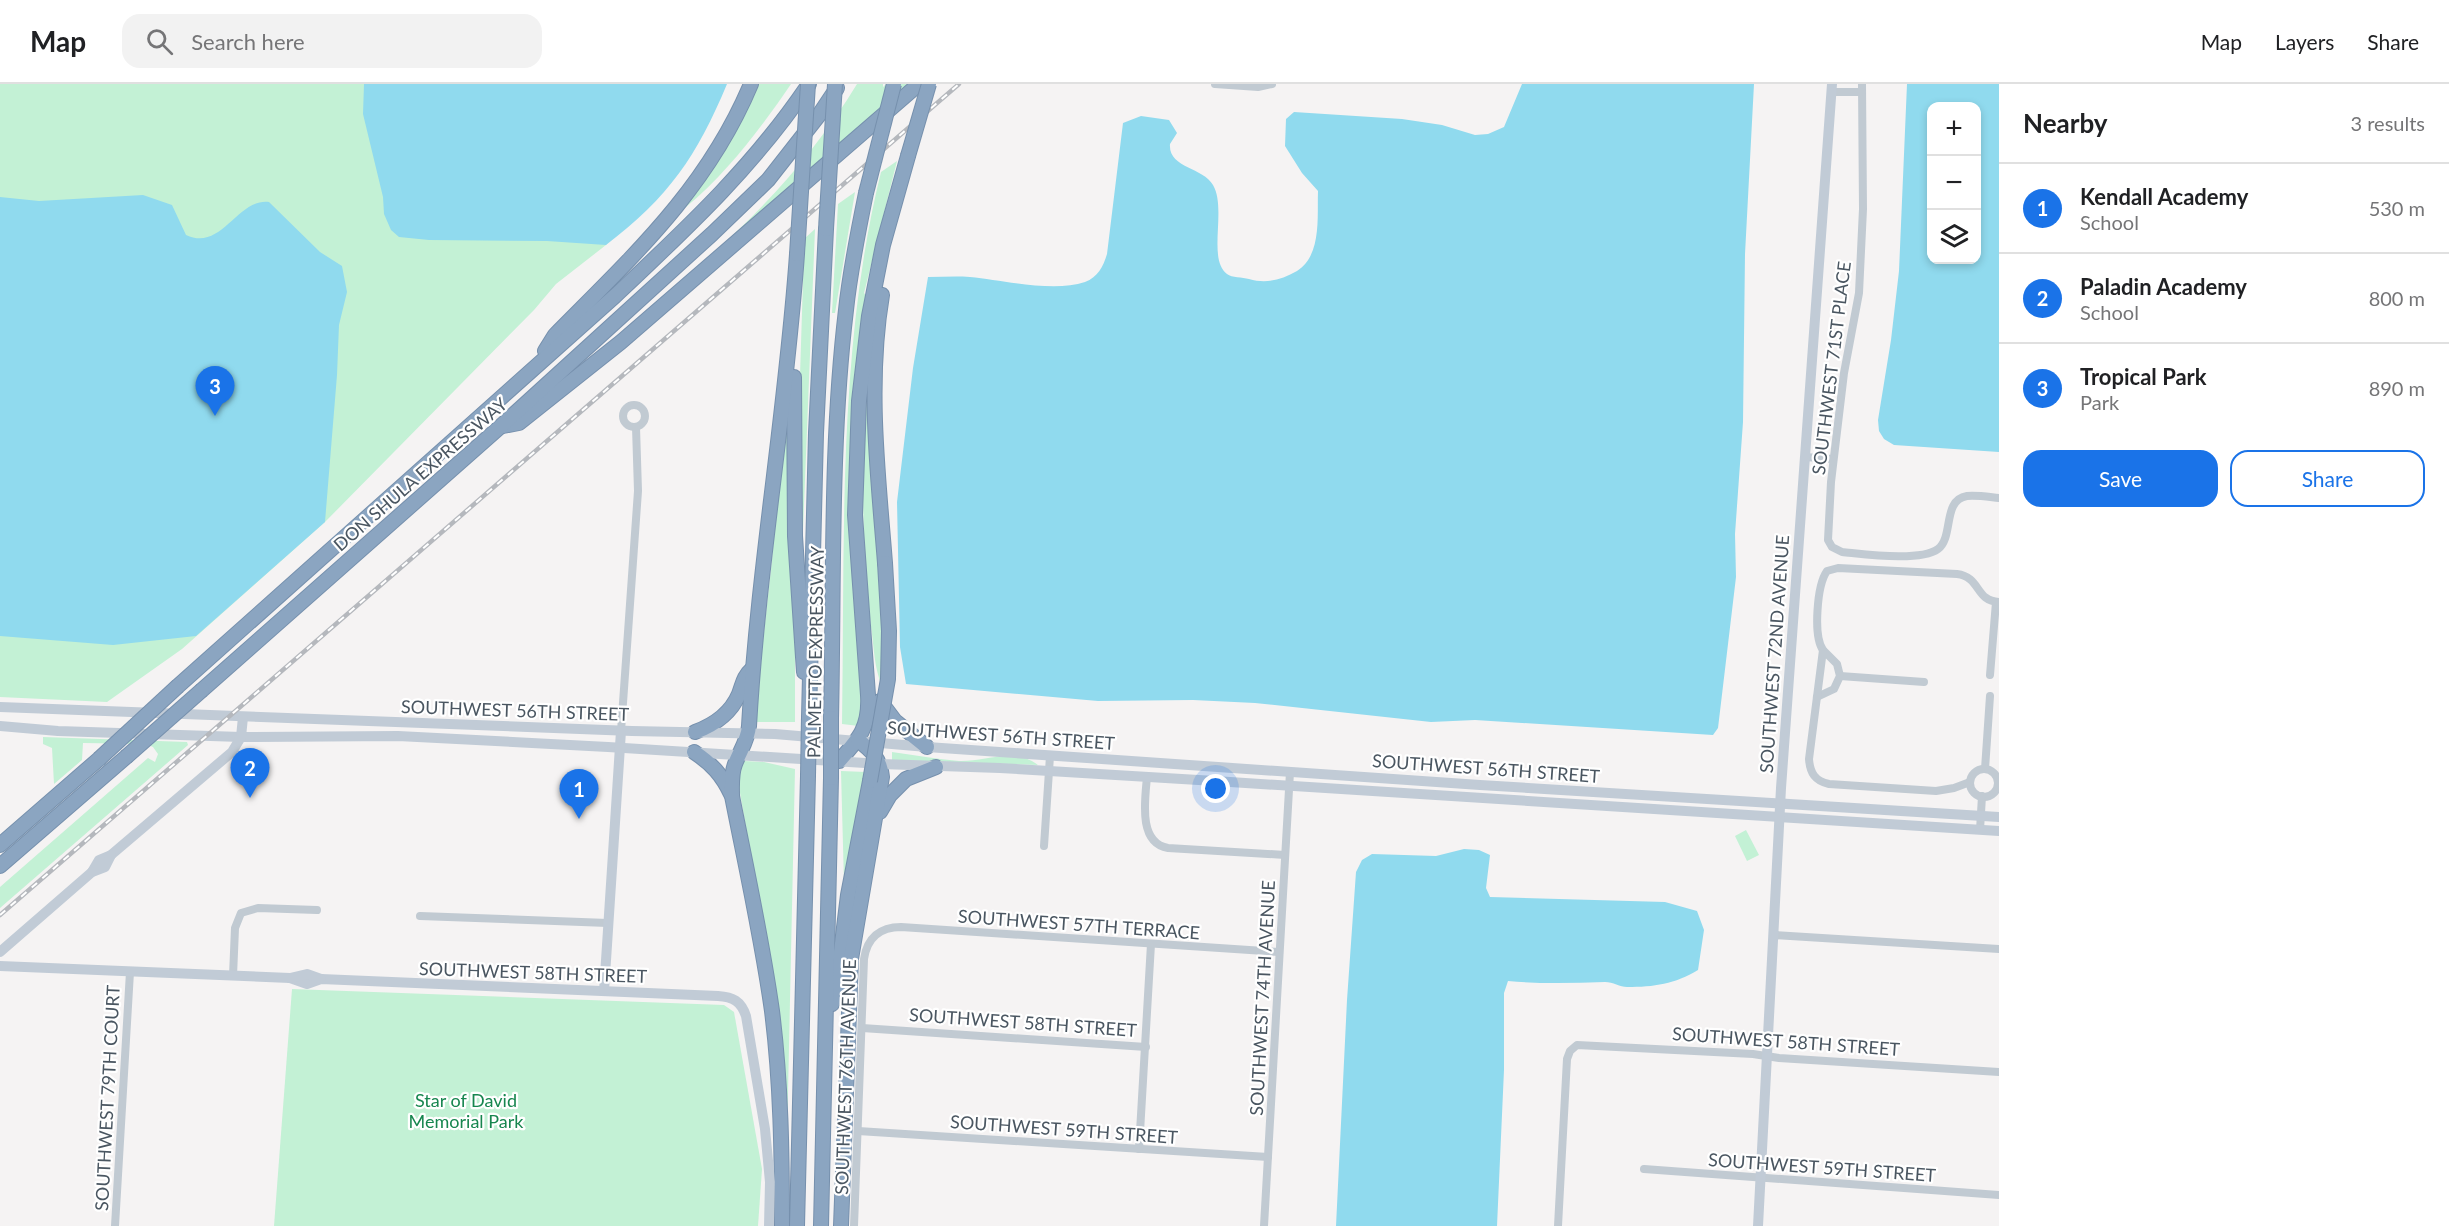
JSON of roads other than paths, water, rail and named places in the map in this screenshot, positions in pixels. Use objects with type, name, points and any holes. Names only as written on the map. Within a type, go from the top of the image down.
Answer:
[{"type":"highway","points":[[538,363],[555,335],[638,250],[687,195],[726,137],[751,84]]},
{"type":"highway","points":[[782,1226],[781,1123],[772,1014],[759,930],[732,796],[733,773],[748,733],[770,507],[790,343],[808,84]]},
{"type":"highway","name":"DON SHULA EXPRESSWAY","points":[[0,845],[615,296],[730,185],[767,141],[808,84]]},
{"type":"highway","name":"DON SHULA EXPRESSWAY","points":[[0,866],[126,758],[501,426],[768,180],[819,115],[837,84]]},
{"type":"highway","name":"PALMETTO EXPRESSWAY","points":[[797,1226],[816,433],[826,229],[837,84]]},
{"type":"highway","name":"PALMETTO EXPRESSWAY","points":[[821,1226],[837,452],[842,357],[850,281],[866,194],[894,84]]},
{"type":"highway","points":[[501,426],[519,423],[621,342],[919,84]]},
{"type":"highway","points":[[839,761],[864,730],[868,710],[856,534],[857,431],[869,316],[882,245],[929,84]]},
{"type":"highway","points":[[826,1023],[836,992],[848,895],[888,679],[890,631],[877,461],[875,388],[878,321],[889,247],[890,221]]},
{"type":"highway","points":[[790,343],[794,369],[795,516],[802,665],[809,692]]},
{"type":"highway","points":[[695,732],[718,720],[732,706],[741,690],[744,676],[753,668]]},
{"type":"highway","points":[[866,668],[878,698],[888,714],[927,747]]},
{"type":"highway","points":[[841,1226],[849,979],[857,915],[882,777],[880,764],[875,754],[858,740]]},
{"type":"highway","points":[[694,752],[710,762],[719,772],[732,796]]},
{"type":"highway","points":[[875,818],[898,785],[917,773],[936,767]]},
{"type":"main road","name":"SOUTHWEST 72ND AVENUE","points":[[1758,1226],[1780,817],[1832,88]]},
{"type":"main road","name":"SOUTHWEST 56TH STREET","points":[[0,707],[621,731],[748,733],[1050,756],[1999,817]]},
{"type":"main road","points":[[0,952],[92,872],[99,860],[111,855],[229,754],[241,737],[243,717]]},
{"type":"main road","name":"SOUTHWEST 56TH STREET","points":[[0,726],[58,731],[241,737],[398,736],[619,747],[880,764],[1049,771],[1999,831]]},
{"type":"main road","points":[[604,991],[621,731]]},
{"type":"main road","points":[[1147,777],[1148,762]]},
{"type":"main road","name":"SOUTHWEST 58TH STREET","points":[[0,966],[290,978],[307,974],[321,979],[723,996],[733,999],[741,1004],[747,1021],[765,1129],[770,1182],[769,1226]]},
{"type":"street","points":[[1215,84],[1262,87],[1272,84]]},
{"type":"street","points":[[1832,88],[1862,88]]},
{"type":"street","name":"SOUTHWEST 71ST PLACE","points":[[1862,88],[1863,208],[1859,293],[1845,363],[1833,459],[1828,540],[1832,547],[1849,552],[1926,555],[1942,545],[1953,507],[1959,499],[1967,496],[1999,498]]},
{"type":"street","points":[[621,731],[638,491],[636,427]]},
{"type":"street","points":[[1805,457],[1833,459]]},
{"type":"street","points":[[1817,697],[1834,689],[1840,676],[1837,664],[1823,650],[1818,641],[1821,586],[1827,571],[1844,568],[1963,575],[1972,579],[1984,597],[1997,602],[1990,675]]},
{"type":"street","points":[[1823,650],[1809,759],[1810,768],[1816,778],[1829,784],[1936,791],[1970,782],[1977,771],[1984,769],[1995,776],[1998,785],[1990,795],[1982,796],[1973,791],[1970,782]]},
{"type":"street","points":[[1840,676],[1924,681]]},
{"type":"street","points":[[1984,769],[1990,696]]},
{"type":"street","points":[[1044,846],[1050,756]]},
{"type":"street","name":"SOUTHWEST 74TH AVENUE","points":[[1264,1226],[1290,772]]},
{"type":"street","points":[[1147,777],[1146,816],[1152,840],[1168,848],[1285,855]]},
{"type":"street","points":[[1980,830],[1982,796]]},
{"type":"street","points":[[233,976],[235,925],[241,913],[258,908],[317,910]]},
{"type":"street","points":[[420,916],[608,923]]},
{"type":"street","name":"SOUTHWEST 57TH TERRACE","points":[[877,932],[886,928],[901,927],[1280,952]]},
{"type":"street","name":"SOUTHWEST 76TH AVENUE","points":[[854,1226],[865,955],[869,943],[877,932]]},
{"type":"street","points":[[1774,935],[1999,949]]},
{"type":"street","points":[[1139,1149],[1151,944]]},
{"type":"street","name":"SOUTHWEST 79TH COURT","points":[[115,1226],[130,972]]},
{"type":"street","name":"SOUTHWEST 58TH STREET","points":[[862,1028],[1146,1047]]},
{"type":"street","name":"SOUTHWEST 58TH STREET","points":[[1558,1226],[1567,1059],[1572,1048],[1583,1044],[1999,1072]]},
{"type":"street","name":"SOUTHWEST 59TH STREET","points":[[858,1131],[1268,1157]]},
{"type":"street","name":"SOUTHWEST 59TH STREET","points":[[1644,1169],[1999,1195]]},
{"type":"water","points":[[364,84],[727,84],[704,133],[679,174],[647,210],[606,245],[547,241],[429,240],[399,237],[391,230],[384,214],[383,197],[363,114]]},
{"type":"water","points":[[1522,84],[1754,84],[1745,254],[1743,422],[1735,534],[1736,577],[1718,728],[1713,735],[1475,720],[1431,722],[1255,703],[1193,700],[1098,701],[906,684],[900,647],[897,502],[913,368],[928,277],[970,277],[1028,285],[1058,286],[1085,282],[1097,274],[1107,254],[1123,123],[1141,116],[1169,120],[1177,133],[1170,144],[1174,158],[1202,174],[1213,185],[1217,195],[1217,246],[1221,267],[1227,274],[1234,277],[1261,281],[1279,279],[1297,271],[1305,264],[1314,246],[1318,224],[1318,191],[1302,173],[1285,146],[1286,119],[1294,112],[1402,119],[1442,125],[1475,135],[1488,134],[1504,127]]},
{"type":"water","points":[[1907,84],[1999,84],[1999,452],[1894,445],[1884,439],[1879,431],[1878,420],[1899,271]]},
{"type":"water","points":[[143,195],[172,205],[186,235],[199,238],[220,231],[248,208],[258,203],[269,202],[320,252],[342,266],[347,292],[339,325],[325,522],[196,636],[113,645],[0,636],[0,197],[39,201]]},
{"type":"water","points":[[1464,849],[1479,850],[1490,855],[1486,888],[1490,897],[1665,902],[1697,911],[1704,930],[1698,970],[1673,982],[1646,986],[1624,987],[1605,982],[1508,981],[1504,993],[1504,1070],[1497,1226],[1336,1226],[1356,872],[1362,860],[1372,854],[1436,856]]},
{"type":"railway","points":[[0,915],[959,84]]},
{"type":"place","name":"Tropical Park","points":[[215,416]]},
{"type":"place","name":"Paladin Academy","points":[[250,798]]},
{"type":"place","name":"Kendall Academy","points":[[579,819]]},
{"type":"park label","name":"Star of David Memorial Park","points":[[466,1110]]}]
